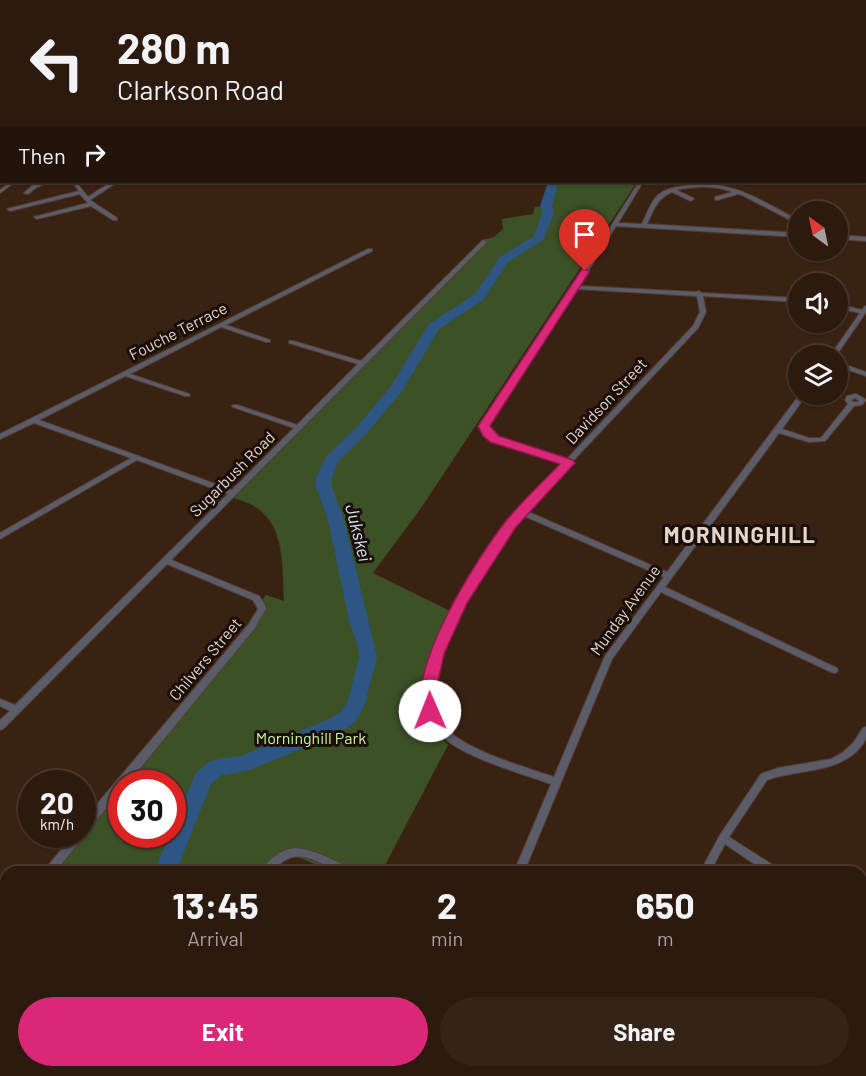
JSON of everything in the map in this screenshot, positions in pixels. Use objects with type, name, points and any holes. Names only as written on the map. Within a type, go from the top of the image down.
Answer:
[{"type":"street","points":[[0,192],[13,183]]},
{"type":"street","points":[[26,193],[44,183]]},
{"type":"street","points":[[75,183],[90,202],[116,219]]},
{"type":"street","points":[[37,217],[90,202],[113,183]]},
{"type":"street","points":[[568,463],[494,439],[484,426],[576,287],[640,183]]},
{"type":"street","points":[[644,226],[661,194],[709,183],[723,185],[788,217]]},
{"type":"street","points":[[672,190],[691,199]]},
{"type":"street","points":[[10,209],[82,192]]},
{"type":"street","points":[[717,198],[738,192]]},
{"type":"street","points":[[615,224],[788,234]]},
{"type":"street","points":[[848,238],[866,239]]},
{"type":"street","name":"Sugarbush Road","points":[[0,726],[484,243]]},
{"type":"street","name":"Fouche Terrace","points":[[0,437],[370,250]]},
{"type":"street","points":[[576,287],[788,299]]},
{"type":"street","name":"Davidson Street","points":[[556,782],[454,741],[436,722],[429,700],[430,680],[437,654],[461,601],[503,534],[521,512],[696,327],[703,312],[699,293]]},
{"type":"street","points":[[840,345],[864,310],[848,308]]},
{"type":"street","points":[[220,325],[268,341]]},
{"type":"street","points":[[291,342],[362,363]]},
{"type":"street","points":[[848,368],[866,374]]},
{"type":"street","points":[[124,374],[187,395]]},
{"type":"street","points":[[777,430],[809,440],[823,440],[852,404]]},
{"type":"street","name":"Munday Avenue","points":[[521,866],[608,658],[796,405]]},
{"type":"street","points":[[235,406],[300,428]]},
{"type":"street","points":[[33,420],[233,493]]},
{"type":"street","points":[[0,536],[136,458]]},
{"type":"street","points":[[521,512],[669,576]]},
{"type":"street","name":"Chilvers Street","points":[[133,770],[252,626],[262,609],[258,600],[246,594],[166,561]]},
{"type":"street","points":[[660,588],[834,670]]},
{"type":"street","points":[[0,702],[16,710]]},
{"type":"street","points":[[708,866],[723,838],[764,777],[772,773],[821,766],[833,761],[852,750],[866,731]]},
{"type":"street","name":"Chilvers Street","points":[[96,814],[108,800]]},
{"type":"street","points":[[723,838],[766,866]]},
{"type":"street","points":[[53,866],[68,848]]},
{"type":"street","points":[[271,866],[279,855],[296,851],[333,866]]},
{"type":"green space","name":"Morninghill Park","points":[[553,183],[636,183],[421,508],[373,573],[452,612],[433,653],[428,713],[437,734],[448,745],[385,866],[319,866],[295,857],[287,858],[277,866],[52,866],[69,848],[96,848],[96,811],[108,796],[108,848],[186,848],[186,770],[129,770],[247,625],[266,595],[284,601],[281,550],[273,527],[257,508],[226,495],[483,240],[494,237],[503,229],[502,219],[533,214],[535,207],[546,206]]},
{"type":"waterway","name":"Jukskei","points":[[167,866],[203,779],[209,773],[218,767],[243,764],[334,726],[348,717],[357,702],[368,657],[366,643],[358,621],[336,520],[324,487],[324,477],[331,460],[362,430],[397,388],[434,327],[479,297],[504,260],[539,238],[548,213],[546,206],[553,183]]},
{"type":"district","name":"MORNINGHILL","points":[[740,535]]},
{"type":"route","points":[[430,711],[430,680],[437,654],[461,601],[503,534],[568,463],[494,439],[484,426],[485,421],[516,378],[585,271]]}]
